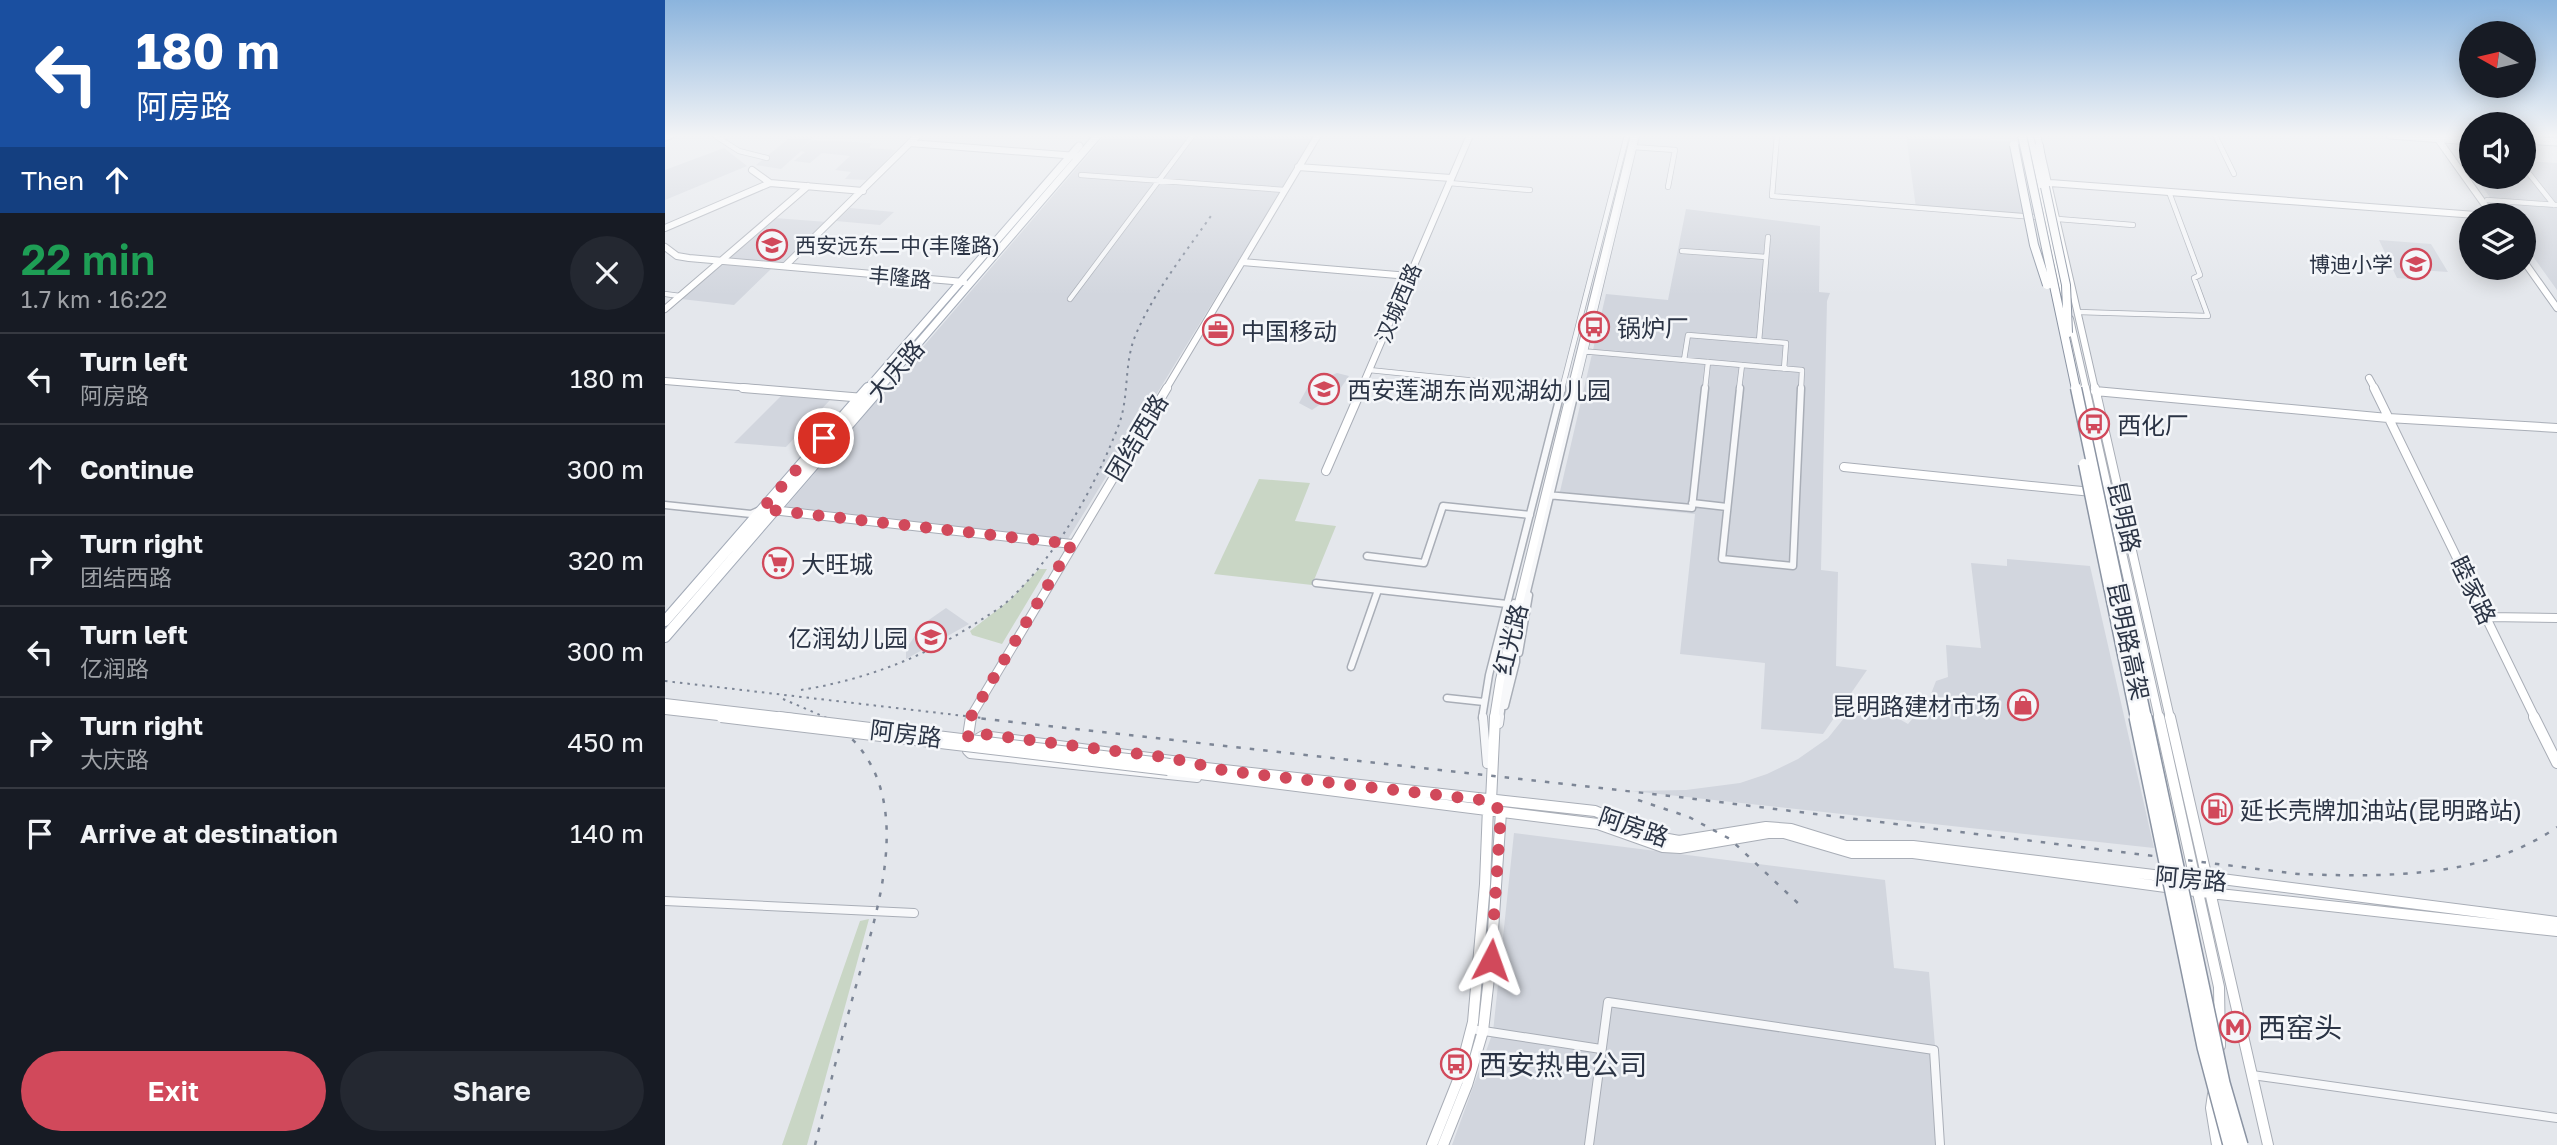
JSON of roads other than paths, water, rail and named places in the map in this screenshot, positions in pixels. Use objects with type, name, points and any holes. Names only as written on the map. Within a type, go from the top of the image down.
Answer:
[{"type":"highway","name":"昆明路高架","points":[[2027,188],[2203,1047],[2229,1145]]},
{"type":"highway","name":"昆明路高架","points":[[2028,188],[2068,350],[2220,1069],[2241,1145]]},
{"type":"highway","points":[[2049,188],[2066,285],[2068,350]]},
{"type":"main road","points":[[665,228],[757,188]]},
{"type":"main road","points":[[665,309],[805,188]]},
{"type":"main road","points":[[835,188],[863,191]]},
{"type":"main road","points":[[785,266],[866,188]]},
{"type":"main road","name":"大庆路","points":[[665,621],[960,282],[1045,188]]},
{"type":"main road","name":"大庆路","points":[[665,638],[1048,188]]},
{"type":"main road","name":"汉城西路","points":[[1326,471],[1446,188]]},
{"type":"main road","name":"红光路","points":[[1443,1145],[1467,1085],[1483,1031],[1491,960],[1492,806],[1489,764],[1496,698],[1514,601],[1618,188]]},
{"type":"main road","name":"红光路","points":[[1514,601],[1548,495],[1623,188]]},
{"type":"main road","name":"昆明路","points":[[2045,188],[2078,312],[2268,1145]]},
{"type":"main road","name":"昆明路","points":[[2049,188],[2108,493],[2221,1004],[2220,1056],[2235,1145]]},
{"type":"main road","points":[[2107,188],[2459,214]]},
{"type":"main road","points":[[2477,188],[2487,203]]},
{"type":"main road","points":[[2479,188],[2489,203]]},
{"type":"main road","name":"团结西路","points":[[973,740],[968,736],[969,720],[1285,190]]},
{"type":"main road","name":"丰隆路","points":[[665,247],[682,257],[970,283]]},
{"type":"main road","points":[[1241,262],[1409,276]]},
{"type":"main road","points":[[2536,270],[2557,300]]},
{"type":"main road","points":[[2536,278],[2557,308]]},
{"type":"main road","name":"睦家路","points":[[2369,378],[2557,763]]},
{"type":"main road","points":[[665,381],[871,399]]},
{"type":"main road","points":[[2096,391],[2388,418],[2557,428]]},
{"type":"main road","points":[[1844,467],[2119,495]]},
{"type":"main road","points":[[762,509],[1072,544]]},
{"type":"main road","points":[[2489,620],[2557,618]]},
{"type":"main road","points":[[2489,620],[2557,624]]},
{"type":"main road","name":"阿房路","points":[[665,703],[1492,806],[1598,824],[1663,847],[1680,848],[1768,833],[1784,833],[1852,853],[1913,853],[2196,885],[2210,893],[2557,931]]},
{"type":"main road","name":"阿房路","points":[[665,710],[1169,767]]},
{"type":"main road","name":"红光路","points":[[1432,1145],[1458,1080],[1471,1029],[1492,806]]},
{"type":"main road","name":"阿房路","points":[[2196,885],[2206,877],[2557,922]]},
{"type":"main road","points":[[2267,885],[2271,900]]},
{"type":"main road","points":[[2217,1145],[2211,1108],[2220,1056]]},
{"type":"street","points":[[1070,299],[1152,188]]},
{"type":"street","points":[[1263,188],[1285,190]]},
{"type":"street","points":[[1517,188],[1530,190]]},
{"type":"street","points":[[1489,764],[1482,721],[1498,638],[1514,601],[1530,515],[1617,188]]},
{"type":"street","points":[[1773,188],[1772,196],[2133,225]]},
{"type":"street","points":[[2541,188],[2555,205]]},
{"type":"street","points":[[2078,312],[2208,316],[2194,278],[2200,275],[2169,192]]},
{"type":"street","points":[[2487,200],[2555,205]]},
{"type":"street","points":[[1759,341],[1768,237]]},
{"type":"street","points":[[1682,251],[1766,257]]},
{"type":"street","points":[[665,294],[680,296]]},
{"type":"street","points":[[1684,360],[1688,335],[1786,343],[1784,369]]},
{"type":"street","points":[[1583,351],[1802,370],[1793,566],[1722,559],[1742,365]]},
{"type":"street","points":[[1498,728],[1548,495],[1692,508],[1708,362]]},
{"type":"street","points":[[1369,370],[1562,390]]},
{"type":"street","points":[[1692,503],[1727,507]]},
{"type":"street","points":[[665,505],[751,514],[762,509]]},
{"type":"street","points":[[1367,556],[1424,563],[1443,506],[1530,515]]},
{"type":"street","points":[[1489,764],[1528,608],[1529,582]]},
{"type":"street","points":[[1316,583],[1514,601]]},
{"type":"street","points":[[1351,667],[1378,590]]},
{"type":"street","points":[[1514,601],[1516,662]]},
{"type":"street","points":[[1447,698],[1484,702]]},
{"type":"street","points":[[990,735],[1171,758],[1226,774],[1160,776],[970,754],[967,751],[977,736],[990,735]]},
{"type":"street","points":[[665,901],[914,913]]},
{"type":"street","points":[[1588,1145],[1608,1002],[1934,1050],[1940,1145]]},
{"type":"street","points":[[1471,1029],[1601,1049]]},
{"type":"street","points":[[2252,1075],[2557,1118]]},
{"type":"railway","points":[[801,690],[869,674],[912,658],[953,637],[996,610],[1026,583],[1058,542],[1098,474],[1122,416],[1129,357],[1136,334],[1162,287],[1213,213]]},
{"type":"railway","points":[[665,681],[982,718]]},
{"type":"railway","points":[[783,699],[827,718]]},
{"type":"railway","points":[[815,1145],[873,925],[882,886],[886,847],[885,809],[875,774],[856,743],[824,717]]},
{"type":"railway","points":[[968,717],[1671,796],[2298,874],[2398,874],[2465,866],[2528,844],[2557,827]]},
{"type":"railway","points":[[1638,800],[1689,817],[1730,839],[1803,908]]},
{"type":"place","name":"西安远东二中(丰隆路)","points":[[772,245]]},
{"type":"place","name":"博迪小学","points":[[2416,264]]},
{"type":"place","name":"锅炉厂","points":[[1594,327]]},
{"type":"place","name":"中国移动","points":[[1218,330]]},
{"type":"place","name":"西安莲湖东尚观湖幼儿园","points":[[1324,389]]},
{"type":"place","name":"西化厂","points":[[2094,424]]},
{"type":"place","name":"大旺城","points":[[778,563]]},
{"type":"place","name":"亿润幼儿园","points":[[931,637]]},
{"type":"place","name":"昆明路建材市场","points":[[2023,705]]},
{"type":"place","name":"延长壳牌加油站(昆明路站)","points":[[2217,809]]},
{"type":"place","name":"西窑头","points":[[2235,1027]]},
{"type":"place","name":"西安热电公司","points":[[1456,1064]]}]
